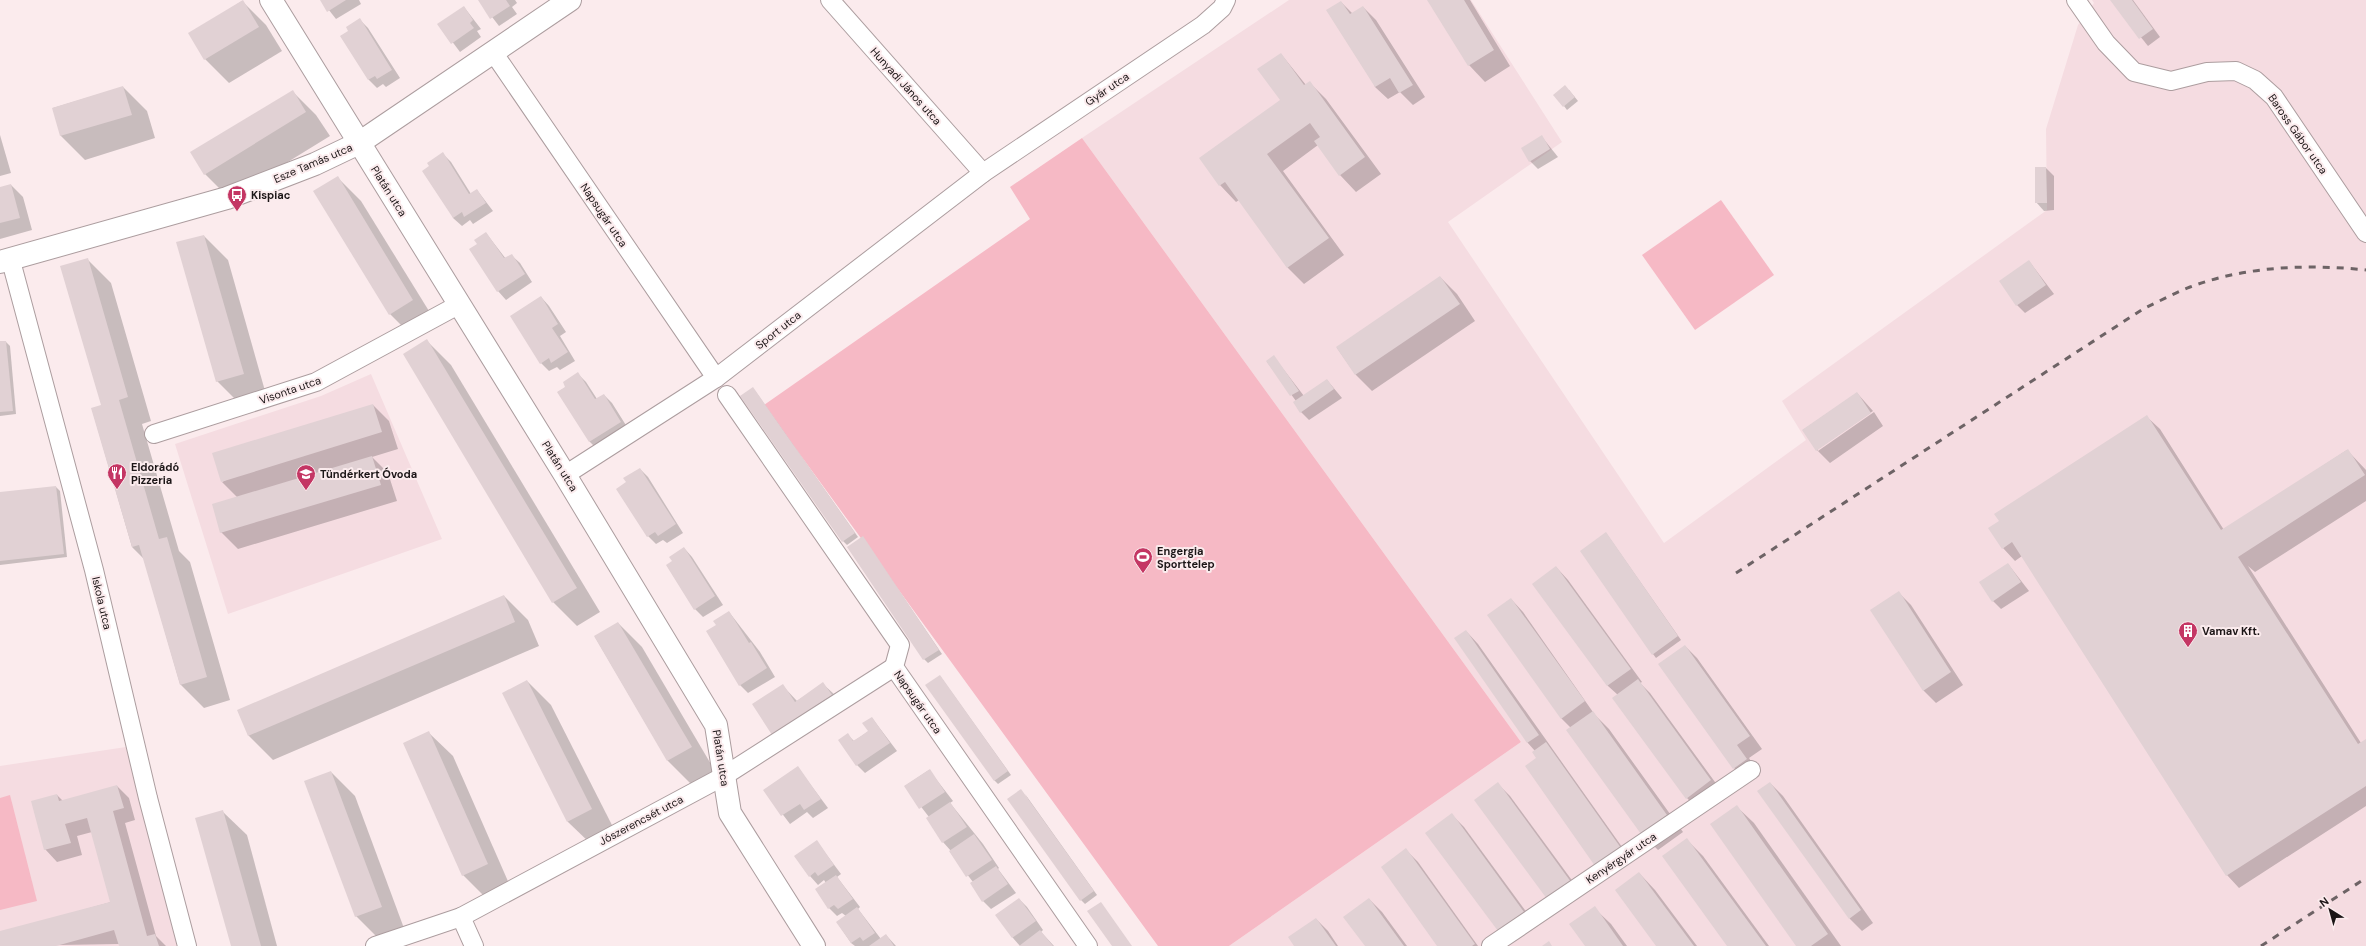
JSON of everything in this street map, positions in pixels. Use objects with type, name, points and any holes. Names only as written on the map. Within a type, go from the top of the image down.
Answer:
[{"type":"street","name":"Platán utca","points":[[271,0],[565,475],[716,725],[730,814],[814,946]]},
{"type":"street","name":"Esze Tamás utca","points":[[6,261],[227,198],[315,164],[359,143],[570,0]]},
{"type":"street","name":"Hunyadi János utca","points":[[830,0],[983,173]]},
{"type":"street","name":"Gyár utca","points":[[983,173],[1203,25],[1222,8],[1226,0]]},
{"type":"street","name":"Baross Gábor utca","points":[[2076,0],[2106,43],[2134,72],[2171,81],[2207,72],[2236,71],[2255,80],[2274,97],[2366,233]]},
{"type":"street","name":"Napsugár utca","points":[[493,52],[716,378]]},
{"type":"street","name":"Sport utca","points":[[565,475],[716,378],[983,173]]},
{"type":"street","name":"Iskola utca","points":[[6,261],[94,570],[148,798],[187,946]]},
{"type":"street","name":"Visonta utca","points":[[154,434],[316,382],[460,304]]},
{"type":"street","name":"Napsugár utca","points":[[728,395],[900,646],[894,667],[1088,946]]},
{"type":"street","name":"Jószerencsét utca","points":[[375,946],[461,917],[724,776],[894,667]]},
{"type":"street","name":"Kenyérgyár utca","points":[[1492,946],[1752,770]]},
{"type":"street","points":[[461,917],[474,946]]},
{"type":"shaded area","points":[[1289,0],[1471,0],[1562,142],[1448,222],[1664,543],[1806,440],[1782,401],[2047,210],[2046,129],[2078,25],[2094,3],[2092,0],[2366,0],[2366,946],[1229,946],[1521,742],[1082,138]]},
{"type":"shaded area","name":"Engergia Sporttelep","points":[[1082,138],[1521,742],[1229,946],[1158,946],[764,405],[1030,219],[1010,187]]},
{"type":"shaded area","points":[[1721,200],[1774,275],[1695,330],[1642,255]]},
{"type":"shaded area","name":"Tündérkert Óvoda","points":[[371,374],[442,539],[228,614],[175,444],[321,396]]},
{"type":"shaded area","points":[[126,747],[177,946],[0,946],[0,766]]},
{"type":"shaded area","points":[[10,795],[37,901],[0,910],[0,798]]},
{"type":"building","points":[[243,0],[259,27],[204,60],[188,33]]},
{"type":"building","points":[[320,0],[346,0],[327,12]]},
{"type":"building","points":[[478,0],[506,0],[510,6],[490,19]]},
{"type":"building","points":[[1427,0],[1464,0],[1494,50],[1468,66]]},
{"type":"building","points":[[2110,0],[2132,0],[2153,29],[2139,39]]},
{"type":"building","points":[[1341,1],[1350,14],[1363,6],[1413,85],[1399,93],[1390,78],[1375,87],[1326,10]]},
{"type":"building","points":[[464,6],[473,20],[470,23],[474,28],[451,44],[437,24]]},
{"type":"building","points":[[360,18],[392,70],[377,79],[375,76],[368,80],[340,36],[348,31],[346,27]]},
{"type":"building","points":[[1281,53],[1304,85],[1310,81],[1365,157],[1339,176],[1314,141],[1320,137],[1310,123],[1267,154],[1329,238],[1287,268],[1225,182],[1219,186],[1199,158],[1280,100],[1257,69]]},
{"type":"building","points":[[1565,85],[1575,97],[1563,107],[1553,95]]},
{"type":"building","points":[[123,86],[132,115],[60,136],[52,108]]},
{"type":"building","points":[[293,90],[306,112],[204,175],[190,152]]},
{"type":"building","points":[[1542,135],[1550,149],[1529,162],[1521,148]]},
{"type":"building","points":[[443,152],[469,194],[477,189],[486,203],[464,217],[462,212],[453,218],[422,171],[429,166],[427,163]]},
{"type":"building","points":[[2035,167],[2046,167],[2047,203],[2035,203]]},
{"type":"building","points":[[338,176],[413,300],[389,315],[313,191]]},
{"type":"building","points":[[11,184],[20,218],[0,223],[0,187]]},
{"type":"building","points":[[486,232],[504,258],[512,254],[525,274],[497,292],[469,249],[477,244],[474,240]]},
{"type":"building","points":[[204,235],[244,374],[216,382],[176,242]]},
{"type":"building","points":[[88,258],[128,397],[119,400],[159,539],[167,537],[207,677],[180,685],[139,545],[132,547],[91,408],[101,405],[60,266]]},
{"type":"building","points":[[2029,260],[2046,285],[2016,306],[1999,281]]},
{"type":"building","points":[[1440,276],[1460,304],[1355,375],[1336,347]]},
{"type":"building","points":[[541,296],[558,324],[552,328],[568,352],[551,363],[549,358],[540,364],[510,316]]},
{"type":"building","points":[[427,339],[577,588],[552,603],[403,354]]},
{"type":"building","points":[[0,341],[6,341],[13,411],[0,412]]},
{"type":"building","points":[[1274,355],[1299,391],[1290,396],[1266,361]]},
{"type":"building","points":[[578,372],[595,399],[604,394],[621,422],[589,442],[557,392],[565,387],[563,382]]},
{"type":"building","points":[[1327,379],[1334,389],[1300,413],[1293,402]]},
{"type":"building","points":[[753,387],[855,533],[842,542],[740,396]]},
{"type":"building","points":[[1857,392],[1871,413],[1816,451],[1802,430]]},
{"type":"building","points":[[373,404],[382,432],[221,482],[212,453]]},
{"type":"building","name":"Vamav Kft.","points":[[2147,415],[2221,530],[2348,449],[2365,475],[2238,557],[2358,744],[2366,739],[2366,786],[2226,876],[2012,542],[2002,549],[1988,528],[1999,521],[1994,514]]},
{"type":"building","points":[[372,456],[381,485],[220,533],[212,504]]},
{"type":"building","points":[[640,468],[676,524],[658,536],[655,532],[647,537],[616,489],[626,482],[623,478]]},
{"type":"building","points":[[56,486],[64,554],[0,561],[0,492]]},
{"type":"building","points":[[1606,532],[1678,636],[1652,655],[1580,551]]},
{"type":"building","points":[[863,536],[939,650],[923,660],[847,547]]},
{"type":"building","points":[[684,547],[715,596],[694,610],[666,565],[672,561],[669,557]]},
{"type":"building","points":[[2008,563],[2021,582],[1992,602],[1979,582]]},
{"type":"building","points":[[1556,566],[1631,669],[1607,686],[1532,584]]},
{"type":"building","points":[[1899,591],[1951,672],[1923,691],[1870,610]]},
{"type":"building","points":[[504,595],[515,622],[248,736],[237,710]]},
{"type":"building","points":[[1511,598],[1585,701],[1561,719],[1487,615]]},
{"type":"building","points":[[729,611],[767,668],[739,686],[706,631],[716,625],[713,621]]},
{"type":"building","points":[[618,622],[692,747],[667,761],[594,636]]},
{"type":"building","points":[[1466,630],[1539,735],[1527,743],[1454,638]]},
{"type":"building","points":[[1685,645],[1750,736],[1737,745],[1747,759],[1733,769],[1658,664]]},
{"type":"building","points":[[940,675],[1008,771],[994,781],[925,685]]},
{"type":"building","points":[[1638,679],[1711,780],[1686,799],[1612,698]]},
{"type":"building","points":[[527,680],[592,809],[567,822],[502,693]]},
{"type":"building","points":[[823,682],[832,695],[772,735],[752,704],[783,684],[795,702]]},
{"type":"building","points":[[1593,711],[1667,815],[1641,834],[1566,730]]},
{"type":"building","points":[[872,717],[890,743],[856,766],[838,740],[848,733],[853,741],[861,736],[868,731],[862,723]]},
{"type":"building","points":[[429,731],[488,864],[462,876],[403,743]]},
{"type":"building","points":[[1546,742],[1621,848],[1595,866],[1525,766],[1536,758],[1532,752]]},
{"type":"building","points":[[798,766],[821,799],[804,810],[800,804],[781,816],[763,790]]},
{"type":"building","points":[[930,769],[945,792],[919,809],[904,786]]},
{"type":"building","points":[[331,771],[382,907],[355,917],[304,781]]},
{"type":"building","points":[[1498,782],[1571,882],[1547,899],[1474,800]]},
{"type":"building","points":[[1770,782],[1861,910],[1849,919],[1757,791]]},
{"type":"building","points":[[117,785],[124,808],[113,811],[147,936],[155,934],[159,946],[119,946],[114,930],[56,946],[0,946],[0,931],[110,902],[87,818],[65,824],[71,843],[44,850],[31,801],[57,794],[59,801]]},
{"type":"building","points":[[1021,789],[1094,891],[1080,901],[1007,799]]},
{"type":"building","points":[[950,802],[967,827],[942,843],[926,818]]},
{"type":"building","points":[[1737,805],[1828,934],[1811,946],[1796,946],[1710,824]]},
{"type":"building","points":[[223,810],[261,946],[231,946],[195,818]]},
{"type":"building","points":[[1452,813],[1524,912],[1498,931],[1425,833]]},
{"type":"building","points":[[974,834],[992,860],[966,877],[949,851]]},
{"type":"building","points":[[1687,838],[1766,946],[1727,946],[1662,856]]},
{"type":"building","points":[[817,840],[834,865],[818,876],[815,872],[809,877],[794,856]]},
{"type":"building","points":[[1406,848],[1475,944],[1472,946],[1437,946],[1381,867]]},
{"type":"building","points":[[996,866],[1008,884],[982,902],[970,883]]},
{"type":"building","points":[[1639,872],[1694,946],[1656,946],[1615,890]]},
{"type":"building","points":[[836,875],[853,899],[838,909],[834,905],[828,909],[815,889]]},
{"type":"building","points":[[1019,898],[1036,921],[1012,938],[995,915]]},
{"type":"building","points":[[1369,898],[1404,946],[1365,946],[1343,917]]},
{"type":"building","points":[[1101,902],[1132,946],[1112,946],[1087,911]]},
{"type":"building","points":[[1595,906],[1623,946],[1585,946],[1569,924]]},
{"type":"building","points":[[857,907],[875,933],[863,941],[860,937],[851,943],[836,922]]},
{"type":"building","points":[[1316,918],[1336,946],[1294,946],[1288,937]]},
{"type":"building","points":[[1040,930],[1053,946],[1019,946]]},
{"type":"building","points":[[886,934],[894,946],[869,946]]},
{"type":"building","points":[[1549,941],[1552,946],[1542,946]]},
{"type":"railway","points":[[1736,573],[2143,309],[2172,295],[2211,280],[2277,268],[2322,267],[2366,270]]},
{"type":"railway","points":[[2261,946],[2366,878]]},
{"type":"place","name":"Kispiac","points":[[237,212]]},
{"type":"place","name":"Eldorádó Pizzeria","points":[[117,490]]},
{"type":"place","name":"Tündérkert Óvoda","points":[[306,491]]},
{"type":"place","name":"Engergia Sporttelep","points":[[1143,574]]},
{"type":"place","name":"Vamav Kft.","points":[[2188,648]]}]
